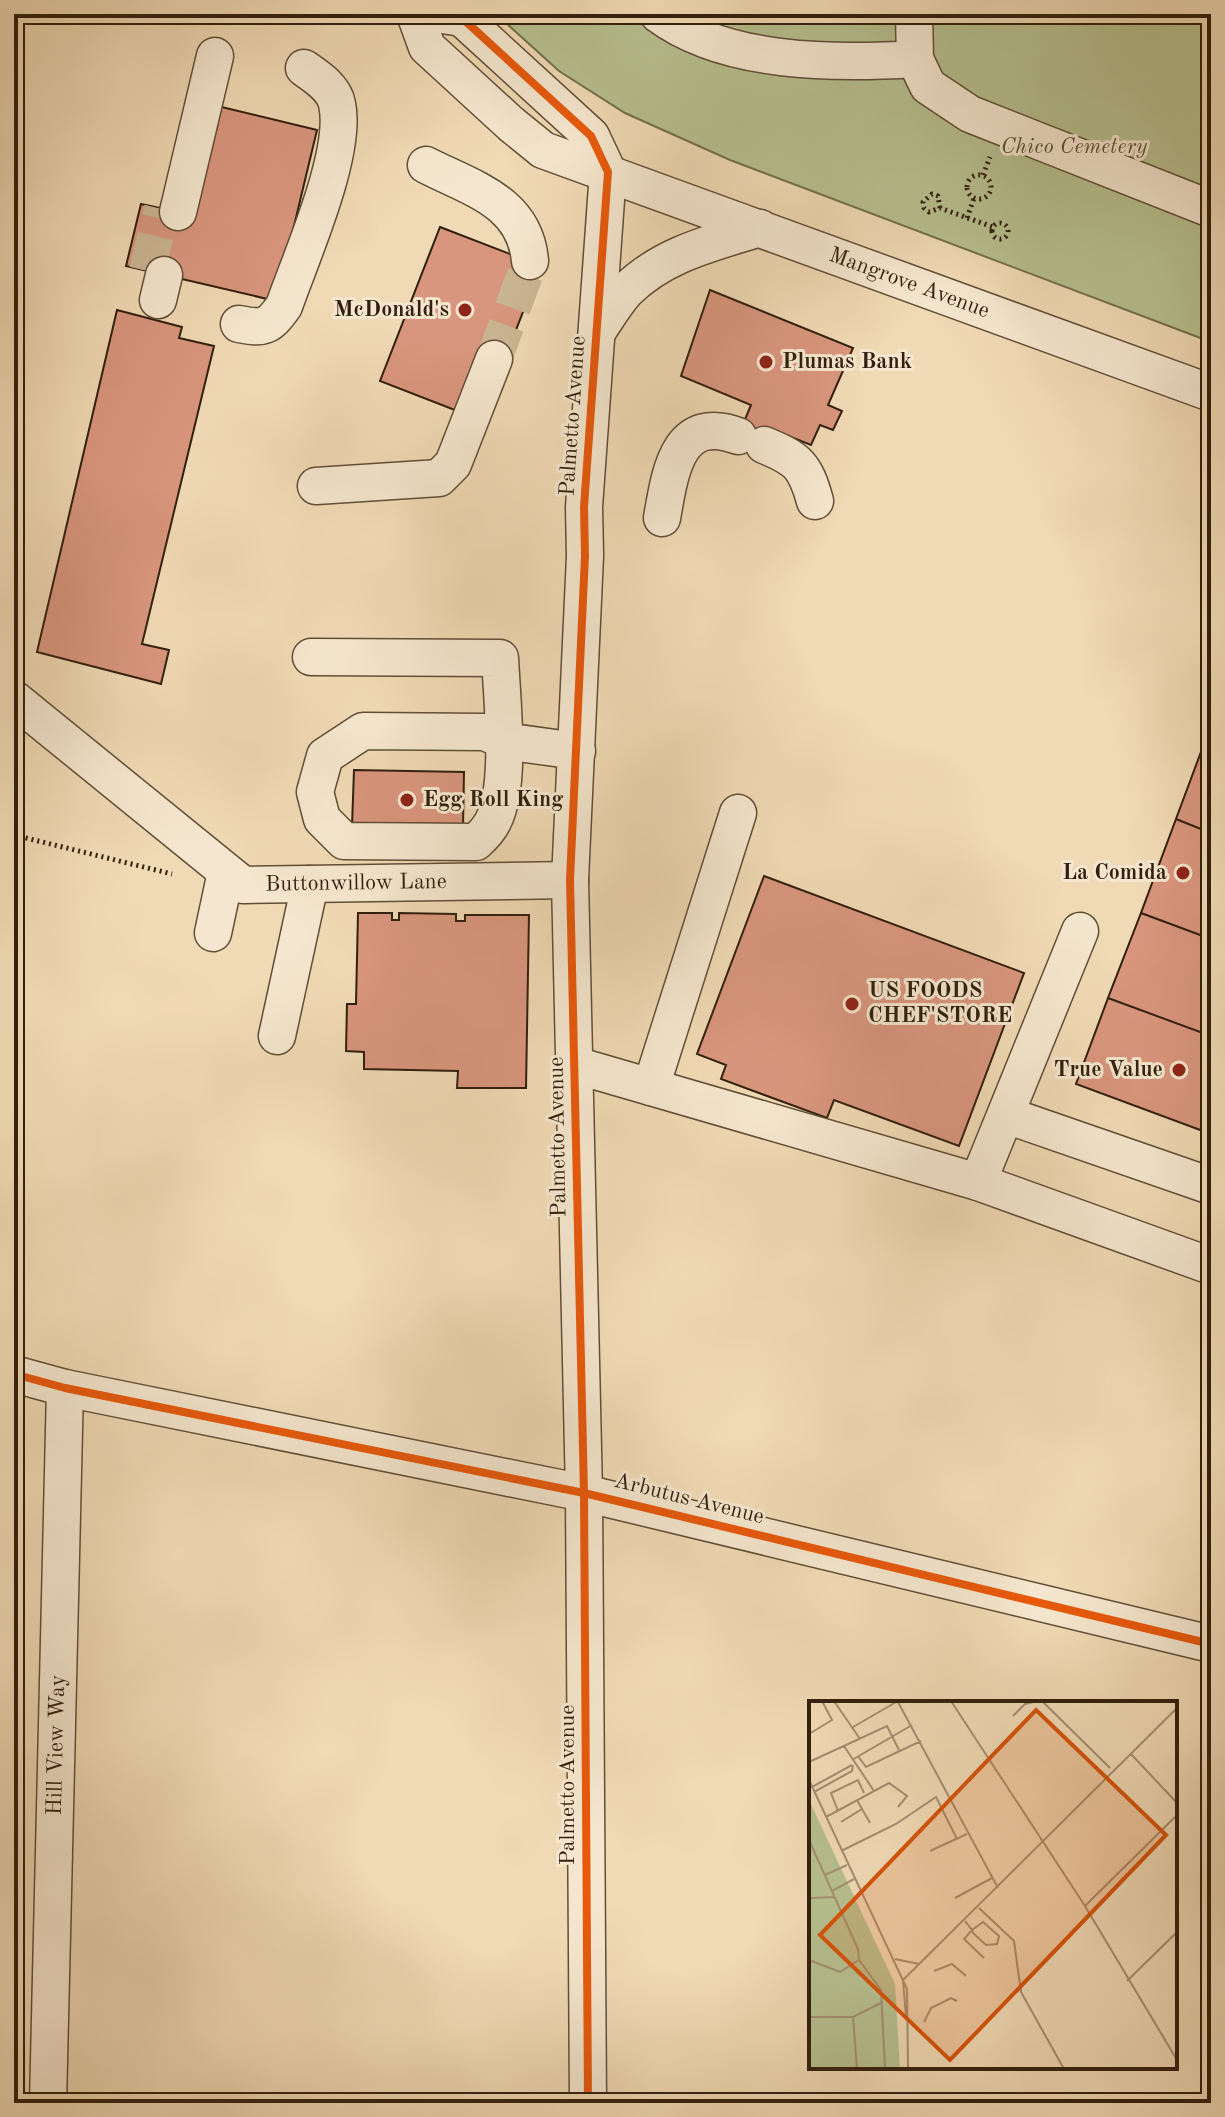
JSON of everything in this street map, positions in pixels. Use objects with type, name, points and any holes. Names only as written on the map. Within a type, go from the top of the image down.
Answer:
[{"type":"street","name":"Mangrove Avenue","points":[[415,14],[427,47],[543,150],[1211,393]]},
{"type":"street","points":[[436,14],[462,18],[591,136],[608,172]]},
{"type":"street","points":[[658,14],[666,21],[716,42],[778,58],[858,62],[915,59]]},
{"type":"street","points":[[914,14],[915,59],[928,86],[970,114],[1211,209]]},
{"type":"street","points":[[170,210],[208,55]]},
{"type":"street","points":[[239,324],[257,328],[272,322],[284,306],[333,164],[340,132],[337,101],[323,81],[304,68]]},
{"type":"street","points":[[426,165],[496,200],[518,220],[528,243],[530,261]]},
{"type":"street","name":"Palmetto Avenue","points":[[588,2103],[584,1493],[570,880],[585,556],[584,507],[608,172]]},
{"type":"street","points":[[596,333],[625,292],[662,263],[693,249],[760,228]]},
{"type":"street","points":[[316,486],[439,478],[453,464],[494,359]]},
{"type":"street","points":[[662,518],[672,464],[691,438],[708,429],[751,440],[788,455],[807,473],[815,501]]},
{"type":"street","points":[[311,657],[500,658],[504,741],[497,814],[488,830],[476,842],[344,841],[322,819],[315,792],[325,756],[363,731],[485,732],[504,741],[577,751]]},
{"type":"street","name":"Buttonwillow Lane","points":[[14,699],[243,885],[570,880]]},
{"type":"street","points":[[651,1087],[738,813]]},
{"type":"street","points":[[213,933],[226,872]]},
{"type":"street","points":[[277,1036],[310,884]]},
{"type":"street","points":[[978,1182],[1080,931]]},
{"type":"street","points":[[575,1065],[978,1182],[1211,1266]]},
{"type":"street","points":[[1006,1115],[1211,1186]]},
{"type":"street","name":"Arbutus Avenue","points":[[14,1374],[65,1388],[584,1493],[1211,1644]]},
{"type":"street","name":"Hill View Way","points":[[48,2103],[65,1388]]},
{"type":"path","points":[[983,175],[992,187],[989,195],[982,199],[974,198],[968,193],[969,179],[983,175]]},
{"type":"path","points":[[967,218],[974,198]]},
{"type":"path","points":[[940,208],[993,227]]},
{"type":"path","points":[[14,835],[152,869]]},
{"type":"green space","name":"Chico Cemetery","points":[[496,14],[1211,14],[1211,342],[730,160],[625,113],[559,71]]},
{"type":"building","points":[[209,104],[317,130],[276,301],[126,266],[141,204],[183,213]]},
{"type":"building","name":"McDonald's","points":[[440,227],[541,266],[503,363],[460,412],[380,381]]},
{"type":"building","name":"Plumas Bank","points":[[710,290],[853,348],[828,405],[842,411],[833,430],[820,425],[811,445],[771,429],[759,456],[734,446],[751,405],[681,376]]},
{"type":"building","points":[[117,310],[182,327],[179,338],[214,346],[142,644],[169,650],[161,684],[37,652]]},
{"type":"building","points":[[1211,725],[1211,833],[1176,819]]},
{"type":"building","points":[[354,770],[464,772],[463,828],[352,826]]},
{"type":"building","name":"La Comida","points":[[1176,819],[1211,833],[1211,939],[1141,913]]},
{"type":"building","points":[[764,876],[1024,973],[959,1146],[834,1100],[827,1118],[721,1079],[726,1065],[697,1054]]},
{"type":"building","points":[[358,913],[392,913],[392,920],[399,920],[399,913],[456,914],[456,921],[465,921],[465,915],[529,915],[526,1088],[457,1088],[458,1071],[364,1069],[364,1052],[346,1051],[347,1004],[356,1004]]},
{"type":"building","points":[[1141,913],[1211,939],[1211,1036],[1108,998]]},
{"type":"building","points":[[1108,998],[1211,1036],[1211,1134],[1076,1084]]},
{"type":"tunnel","points":[[147,271],[162,209]]},
{"type":"tunnel","points":[[494,359],[530,261]]},
{"type":"cycle path","points":[[436,14],[462,18],[591,136],[608,172],[584,507],[585,556],[570,880],[584,1493],[588,2103]]},
{"type":"cycle path","points":[[14,1374],[65,1388],[584,1493],[1211,1644]]},
{"type":"place","name":"McDonald's","points":[[465,310]]},
{"type":"place","name":"Plumas Bank","points":[[766,362]]},
{"type":"place","name":"Egg Roll King","points":[[407,800]]},
{"type":"place","name":"La Comida","points":[[1183,873]]},
{"type":"place","name":"US FOODS CHEF'STORE","points":[[852,1004]]},
{"type":"place","name":"True Value","points":[[1179,1070]]}]
